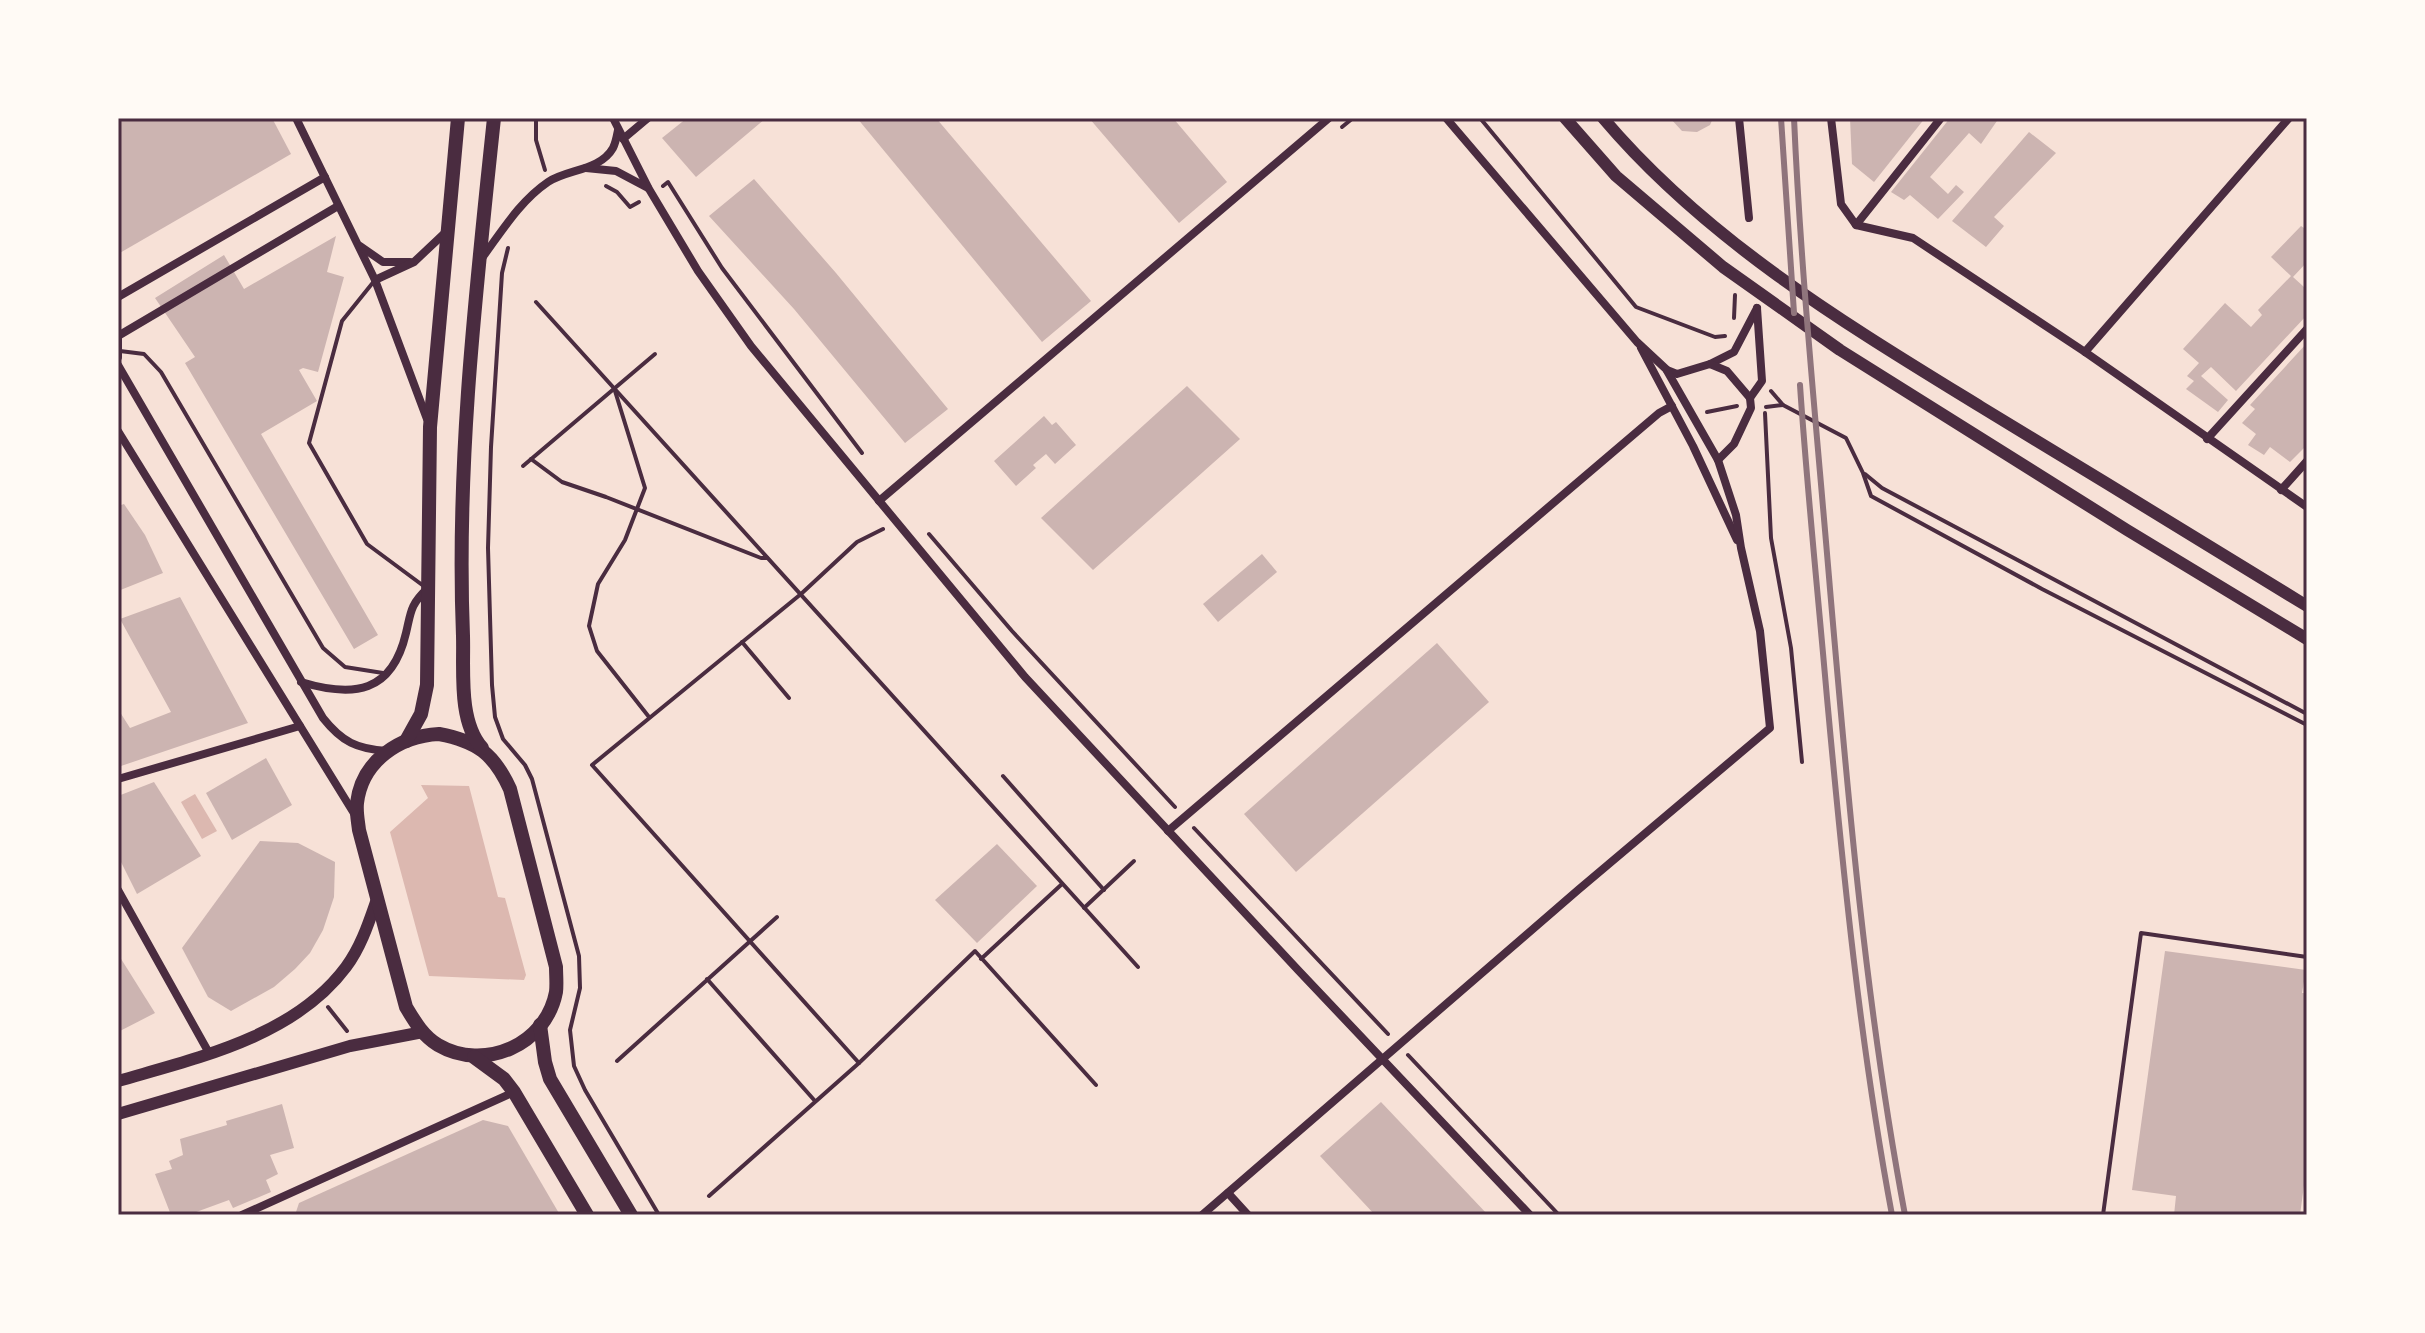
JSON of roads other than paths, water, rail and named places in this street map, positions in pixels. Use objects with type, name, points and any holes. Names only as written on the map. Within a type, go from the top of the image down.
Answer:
[{"type":"main road","points":[[406,741],[421,714],[427,685],[430,427],[458,118]]},
{"type":"main road","points":[[484,751],[466,741],[439,734],[406,741],[380,757],[364,778],[357,803],[359,830],[406,1007],[423,1032],[438,1045],[462,1054],[487,1056],[511,1049],[532,1035],[547,1016],[556,992],[556,967],[510,789],[496,765],[484,751],[477,743],[467,711],[460,571],[462,478],[494,118]]},
{"type":"main road","points":[[1565,118],[1616,176],[1723,267],[1840,350],[2307,639]]},
{"type":"main road","points":[[1603,118],[1630,150],[1720,233],[1841,320],[2307,606]]},
{"type":"main road","points":[[118,1081],[265,1032],[319,996],[347,966],[365,933],[377,899]]},
{"type":"main road","points":[[540,1025],[550,1079],[631,1215]]},
{"type":"main road","points":[[118,1114],[358,1045],[423,1032]]},
{"type":"main road","points":[[470,1055],[504,1079],[514,1092],[587,1215]]},
{"type":"street","points":[[296,118],[375,280],[430,427]]},
{"type":"street","points":[[613,118],[649,189],[698,271],[751,346],[1025,677],[1530,1215]]},
{"type":"street","points":[[623,139],[648,118]]},
{"type":"street","points":[[879,501],[1329,118]]},
{"type":"street","points":[[1202,1215],[1770,728],[1760,631],[1736,515],[1718,460],[1666,369],[1637,342],[1446,118]]},
{"type":"street","points":[[1739,118],[1749,218]]},
{"type":"street","points":[[1831,118],[1841,204],[1856,225],[1913,238],[2085,352],[2307,507]]},
{"type":"street","points":[[1856,225],[1941,118]]},
{"type":"street","points":[[2085,352],[2289,118]]},
{"type":"street","points":[[480,261],[513,214],[549,181],[603,158],[613,149],[619,129]]},
{"type":"street","points":[[585,168],[616,171],[649,189]]},
{"type":"street","points":[[118,297],[325,177]]},
{"type":"street","points":[[119,354],[118,337],[338,206]]},
{"type":"street","points":[[375,280],[414,262],[448,229]]},
{"type":"street","points":[[358,245],[383,262],[414,262]]},
{"type":"street","points":[[1666,369],[1677,374],[1710,364],[1734,352],[1757,308],[1762,381],[1750,398]]},
{"type":"street","points":[[2207,439],[2307,329]]},
{"type":"street","points":[[1637,342],[1693,446],[1741,548]]},
{"type":"street","points":[[1710,364],[1727,371],[1750,398],[1751,408],[1734,444],[1718,460]]},
{"type":"street","points":[[118,365],[323,718],[334,733],[357,746],[388,751]]},
{"type":"street","points":[[1168,831],[1659,413],[1672,406]]},
{"type":"street","points":[[118,431],[358,819]]},
{"type":"street","points":[[1693,446],[1718,460]]},
{"type":"street","points":[[2281,490],[2307,461]]},
{"type":"street","points":[[301,682],[336,691],[360,689],[390,673],[403,644],[409,614],[416,599],[427,589]]},
{"type":"street","points":[[118,779],[300,726]]},
{"type":"street","points":[[118,890],[209,1053]]},
{"type":"street","points":[[242,1215],[259,1212],[514,1092]]},
{"type":"street","points":[[1228,1193],[1248,1215]]},
{"type":"lane","points":[[375,280],[342,321],[309,443],[367,544],[427,589]]},
{"type":"lane","points":[[119,354],[144,354],[161,372],[323,648],[345,667],[390,673]]},
{"type":"lane","points":[[2103,1215],[2141,933],[2307,957]]},
{"type":"railway","points":[[1781,118],[1794,313]]},
{"type":"railway","points":[[1794,118],[1810,354],[1851,825],[1879,1059],[1905,1215]]},
{"type":"railway","points":[[1800,385],[1846,893],[1871,1087],[1892,1215]]}]
